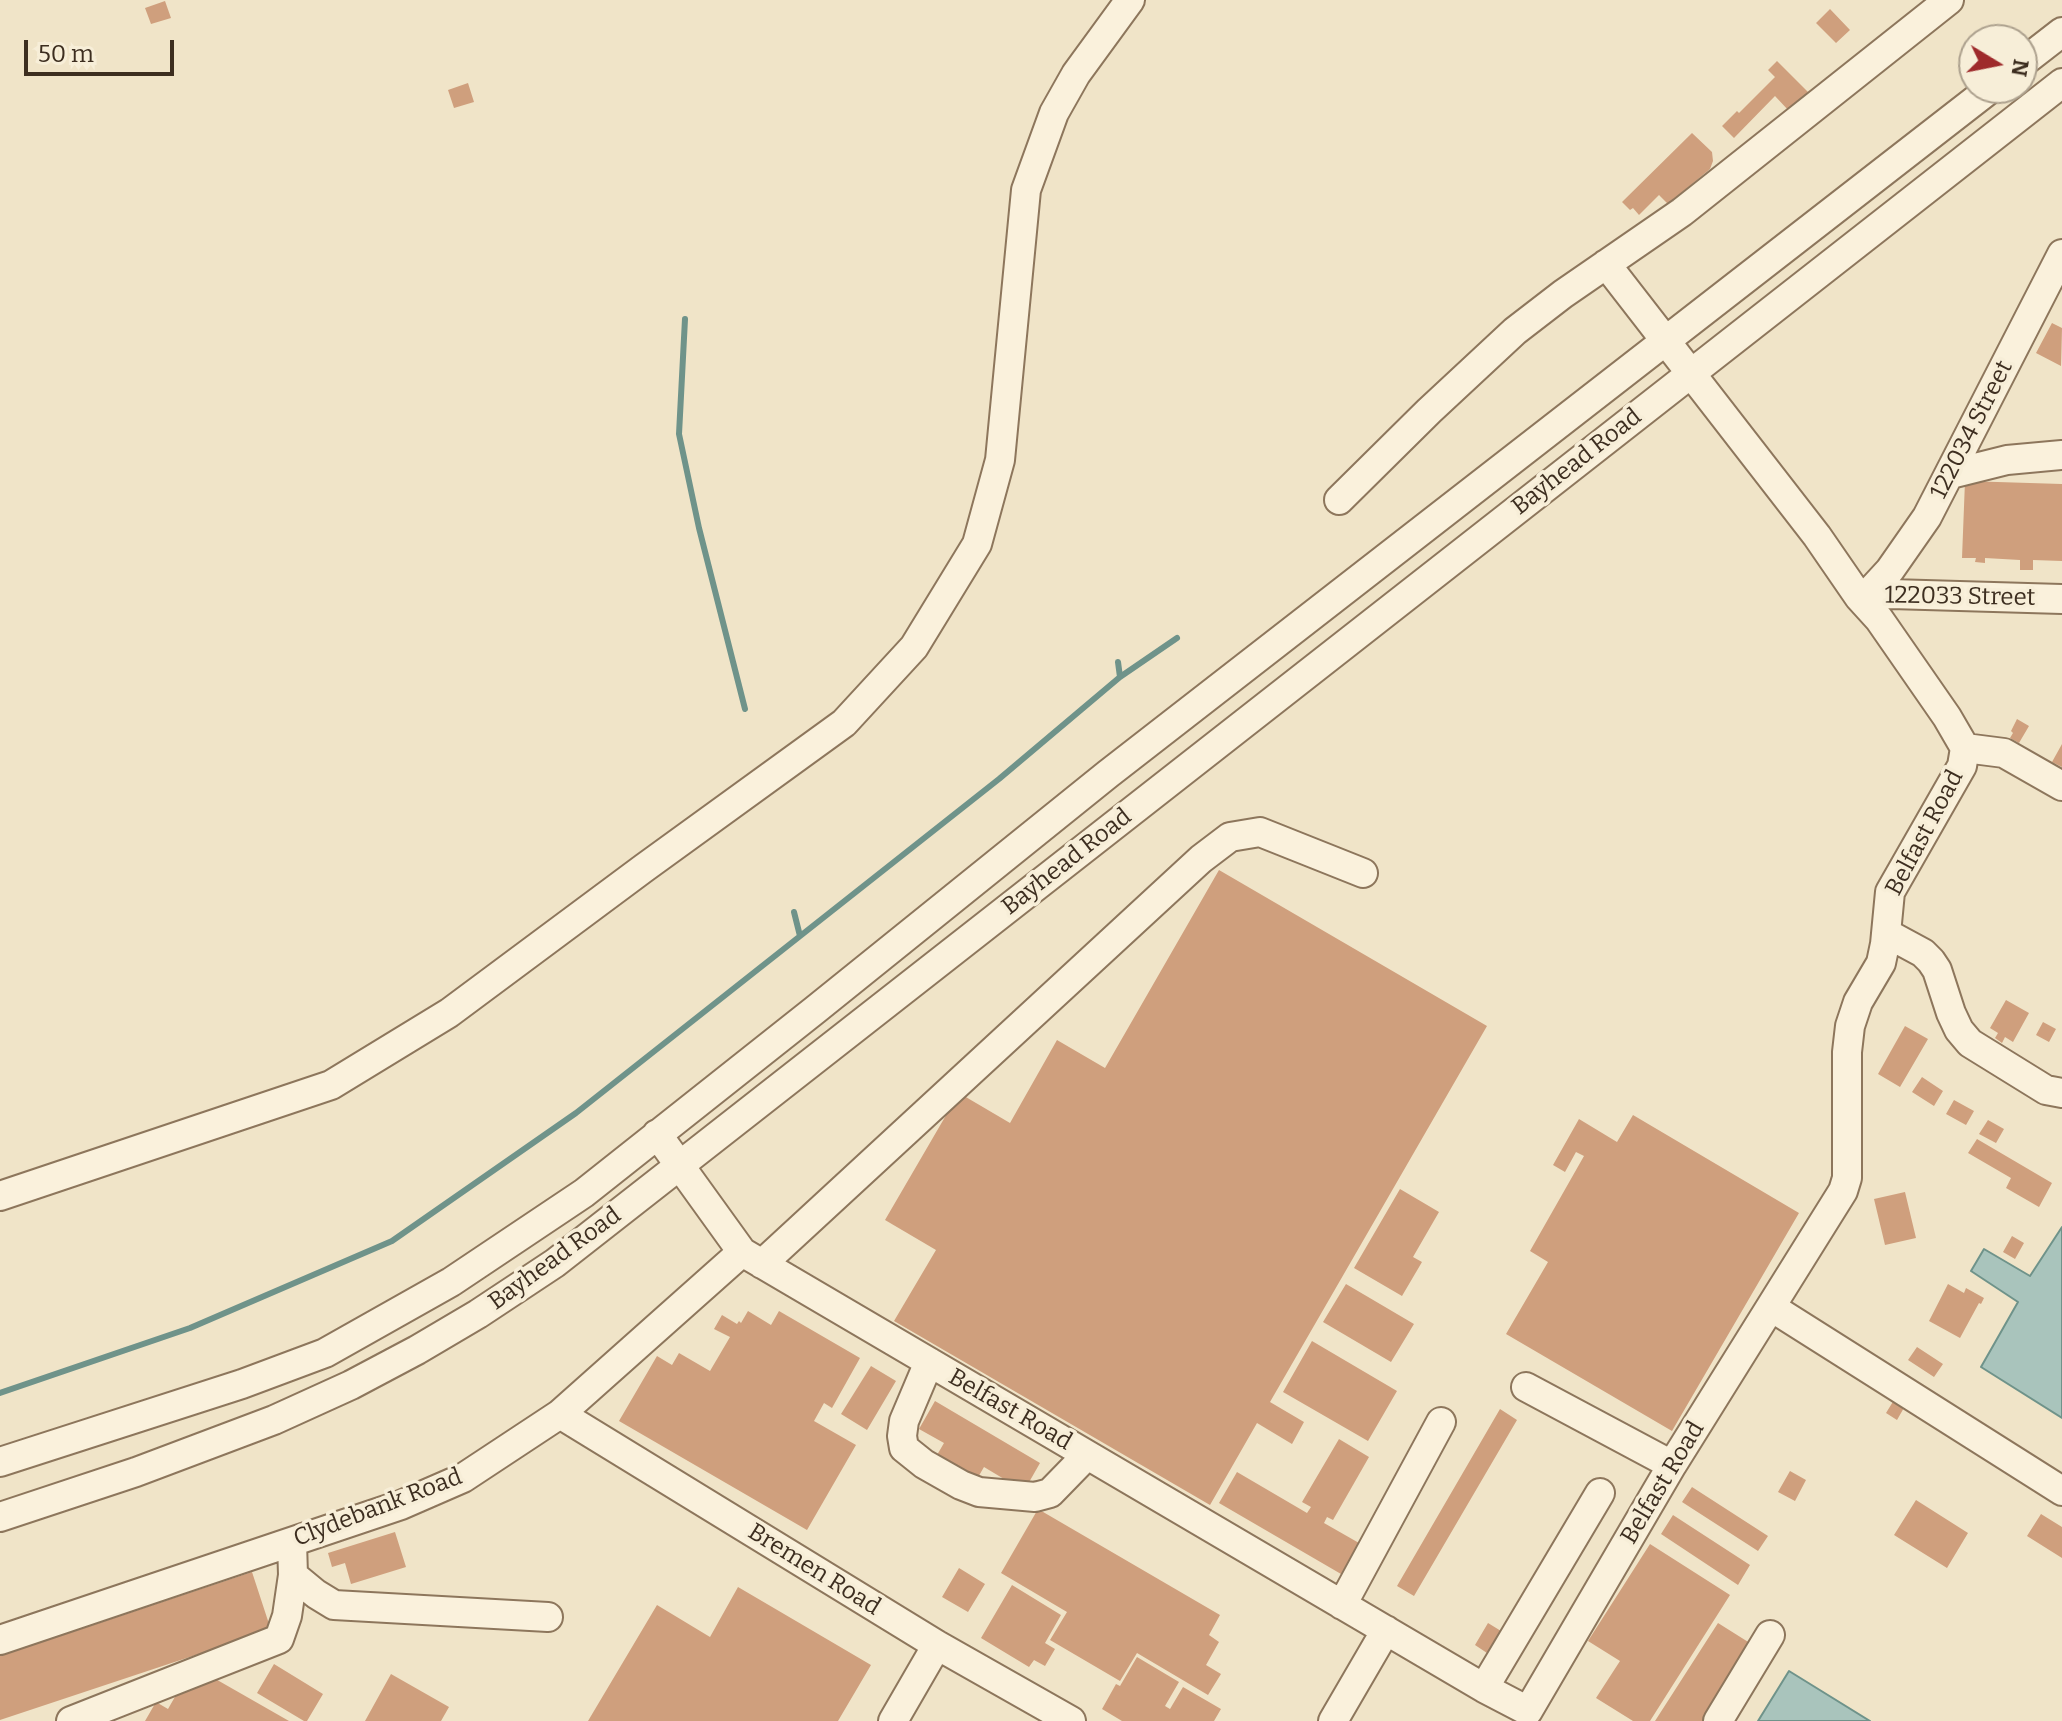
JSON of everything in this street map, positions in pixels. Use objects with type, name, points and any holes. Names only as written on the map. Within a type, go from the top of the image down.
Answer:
[{"type":"street","points":[[0,1196],[331,1085],[449,1013],[844,723],[914,647],[977,544],[1000,460],[1026,190],[1054,113],[1076,74],[1130,0]]},
{"type":"street","points":[[1339,500],[1515,331],[1682,212],[1949,0]]},
{"type":"street","points":[[2038,51],[2062,32]]},
{"type":"street","name":"Bayhead Road","points":[[0,1517],[136,1472],[246,1431],[351,1385],[478,1314],[555,1263],[2062,83]]},
{"type":"street","name":"Bayhead Road","points":[[0,1462],[242,1384],[325,1353],[451,1282],[584,1193],[1108,774],[1970,104]]},
{"type":"street","name":"122034 Street","points":[[1862,596],[1890,570],[1927,517],[2062,254]]},
{"type":"street","name":"Belfast Road","points":[[657,1134],[752,1258],[1484,1688],[1537,1716],[1672,1465],[1845,1187],[1850,1026],[1858,1002],[1881,963],[1890,892],[1962,766],[1965,748],[1947,717],[1862,596],[1606,264]]},
{"type":"street","points":[[1951,474],[2007,460],[2062,455]]},
{"type":"street","name":"122033 Street","points":[[1862,596],[1891,594],[2062,599]]},
{"type":"street","points":[[1965,748],[2004,753],[2062,786]]},
{"type":"street","name":"Clydebank Road","points":[[0,1640],[401,1505],[463,1478],[560,1414],[752,1258],[1201,859],[1230,837],[1260,832],[1363,873]]},
{"type":"street","points":[[1886,933],[1923,953],[1931,961],[1959,1030],[1970,1043],[2046,1090],[2062,1093]]},
{"type":"street","points":[[1771,1307],[2062,1491]]},
{"type":"street","points":[[929,1362],[904,1421],[902,1436],[904,1448],[924,1464],[979,1492],[1035,1497],[1050,1493],[1087,1455]]},
{"type":"street","points":[[1526,1387],[1672,1465]]},
{"type":"street","name":"Bremen Road","points":[[560,1414],[937,1645],[1071,1721]]},
{"type":"street","points":[[1342,1605],[1441,1422]]},
{"type":"street","points":[[1484,1688],[1600,1493]]},
{"type":"street","points":[[71,1721],[279,1639],[287,1616],[293,1575],[292,1542]]},
{"type":"street","points":[[293,1575],[334,1605],[548,1617]]},
{"type":"street","points":[[1333,1721],[1386,1630]]},
{"type":"street","points":[[1718,1721],[1770,1635]]},
{"type":"street","points":[[893,1721],[937,1645]]},
{"type":"water","points":[[2062,1227],[2062,1418],[1981,1367],[2018,1302],[1971,1271],[1984,1249],[2030,1276]]},
{"type":"water","points":[[1789,1671],[1870,1721],[1758,1721]]},
{"type":"building","points":[[165,1],[171,18],[151,24],[145,8]]},
{"type":"building","points":[[1830,9],[1850,30],[1836,43],[1816,23]]},
{"type":"building","points":[[1777,61],[1808,92],[1789,111],[1775,96],[1734,138],[1722,126],[1775,77],[1768,70]]},
{"type":"building","points":[[468,83],[474,102],[454,108],[448,90]]},
{"type":"building","points":[[1692,133],[1712,152],[1710,169],[1668,204],[1659,195],[1639,215],[1633,208],[1630,210],[1622,202]]},
{"type":"building","points":[[2052,323],[2062,328],[2061,366],[2036,353]]},
{"type":"building","points":[[1965,481],[2062,484],[2062,561],[2033,560],[2033,570],[2020,570],[2020,560],[1985,558],[1985,563],[1975,562],[1976,558],[1962,558]]},
{"type":"building","points":[[2017,719],[2029,726],[2019,743],[2010,738]]},
{"type":"building","points":[[2062,744],[2062,767],[2052,762]]},
{"type":"building","points":[[1219,870],[1487,1026],[1270,1402],[1304,1422],[1292,1444],[1257,1423],[1210,1505],[894,1321],[936,1250],[885,1220],[959,1093],[1010,1123],[1057,1040],[1105,1068]]},
{"type":"building","points":[[2006,1000],[2029,1013],[2013,1042],[2005,1037],[2002,1043],[1995,1038],[1998,1033],[1990,1028]]},
{"type":"building","points":[[2043,1022],[2056,1029],[2049,1042],[2036,1035]]},
{"type":"building","points":[[1905,1026],[1928,1039],[1900,1087],[1878,1074]]},
{"type":"building","points":[[1922,1077],[1943,1091],[1934,1106],[1912,1092]]},
{"type":"building","points":[[1954,1100],[1974,1111],[1966,1125],[1946,1114]]},
{"type":"building","points":[[1633,1115],[1799,1213],[1672,1431],[1506,1334],[1548,1262],[1530,1251],[1584,1156],[1576,1152],[1565,1172],[1553,1165],[1579,1119],[1617,1142]]},
{"type":"building","points":[[1988,1120],[2004,1129],[1996,1143],[1979,1134]]},
{"type":"building","points":[[1977,1139],[2052,1183],[2039,1207],[2006,1188],[2011,1178],[1968,1153]]},
{"type":"building","points":[[1400,1189],[1439,1212],[1413,1257],[1422,1262],[1402,1296],[1354,1268]]},
{"type":"building","points":[[1905,1192],[1916,1238],[1885,1245],[1874,1199]]},
{"type":"building","points":[[2012,1236],[2024,1243],[2015,1259],[2003,1252]]},
{"type":"building","points":[[1346,1284],[1414,1324],[1391,1362],[1323,1322]]},
{"type":"building","points":[[1948,1284],[1964,1293],[1966,1288],[1984,1298],[1960,1338],[1929,1321]]},
{"type":"building","points":[[748,1311],[771,1325],[779,1311],[860,1358],[832,1408],[824,1403],[814,1421],[856,1445],[807,1530],[619,1421],[657,1356],[672,1365],[679,1353],[710,1371],[730,1337],[714,1329],[722,1315],[737,1324],[739,1321],[741,1323]]},
{"type":"building","points":[[1312,1341],[1397,1391],[1368,1441],[1283,1392]]},
{"type":"building","points":[[1917,1347],[1943,1364],[1934,1377],[1908,1360]]},
{"type":"building","points":[[871,1366],[896,1381],[867,1430],[841,1414]]},
{"type":"building","points":[[1894,1400],[1905,1406],[1897,1420],[1886,1413]]},
{"type":"building","points":[[935,1401],[1040,1463],[1024,1491],[984,1467],[977,1479],[937,1455],[944,1443],[919,1429]]},
{"type":"building","points":[[1500,1409],[1517,1420],[1414,1596],[1397,1586]]},
{"type":"building","points":[[1339,1439],[1369,1457],[1333,1520],[1327,1517],[1324,1523],[1359,1543],[1341,1574],[1219,1503],[1237,1472],[1307,1513],[1311,1507],[1302,1502]]},
{"type":"building","points":[[1790,1471],[1806,1480],[1795,1501],[1778,1492]]},
{"type":"building","points":[[1692,1487],[1768,1536],[1758,1551],[1682,1502]]},
{"type":"building","points":[[1916,1500],[1968,1533],[1947,1568],[1894,1535]]},
{"type":"building","points":[[1038,1509],[1220,1615],[1209,1635],[1219,1642],[1206,1665],[1221,1674],[1208,1695],[1137,1653],[1120,1681],[1050,1640],[1067,1612],[1001,1573]]},
{"type":"building","points":[[2041,1514],[2062,1527],[2062,1558],[2027,1536]]},
{"type":"building","points":[[1673,1515],[1750,1565],[1738,1585],[1661,1534]]},
{"type":"building","points":[[395,1532],[406,1567],[351,1584],[345,1563],[332,1567],[328,1553]]},
{"type":"building","points":[[1650,1544],[1730,1595],[1650,1721],[1633,1721],[1596,1698],[1620,1661],[1588,1641]]},
{"type":"building","points":[[959,1568],[985,1584],[968,1612],[942,1597]]},
{"type":"building","points":[[252,1572],[271,1630],[0,1720],[0,1656]]},
{"type":"building","points":[[1012,1585],[1061,1615],[1045,1643],[1055,1649],[1045,1666],[1034,1660],[1029,1667],[981,1638]]},
{"type":"building","points":[[738,1587],[871,1665],[838,1721],[588,1721],[657,1605],[710,1637]]},
{"type":"building","points":[[1488,1623],[1501,1631],[1487,1653],[1475,1645]]},
{"type":"building","points":[[1718,1623],[1753,1645],[1705,1721],[1655,1721]]},
{"type":"building","points":[[1137,1657],[1179,1682],[1165,1706],[1170,1709],[1183,1687],[1221,1709],[1214,1721],[1122,1721],[1102,1709]]},
{"type":"building","points":[[274,1664],[323,1694],[307,1721],[257,1693]]},
{"type":"building","points":[[205,1673],[289,1721],[145,1721],[156,1702],[168,1709],[184,1681],[196,1688]]},
{"type":"building","points":[[391,1674],[449,1707],[441,1721],[365,1721]]},
{"type":"waterway","points":[[685,319],[679,434],[699,528],[745,709]]},
{"type":"waterway","points":[[0,1393],[190,1328],[392,1241],[576,1113],[999,779],[1120,677],[1177,638]]},
{"type":"waterway","points":[[1118,662],[1120,677]]},
{"type":"waterway","points":[[794,912],[800,936]]}]
